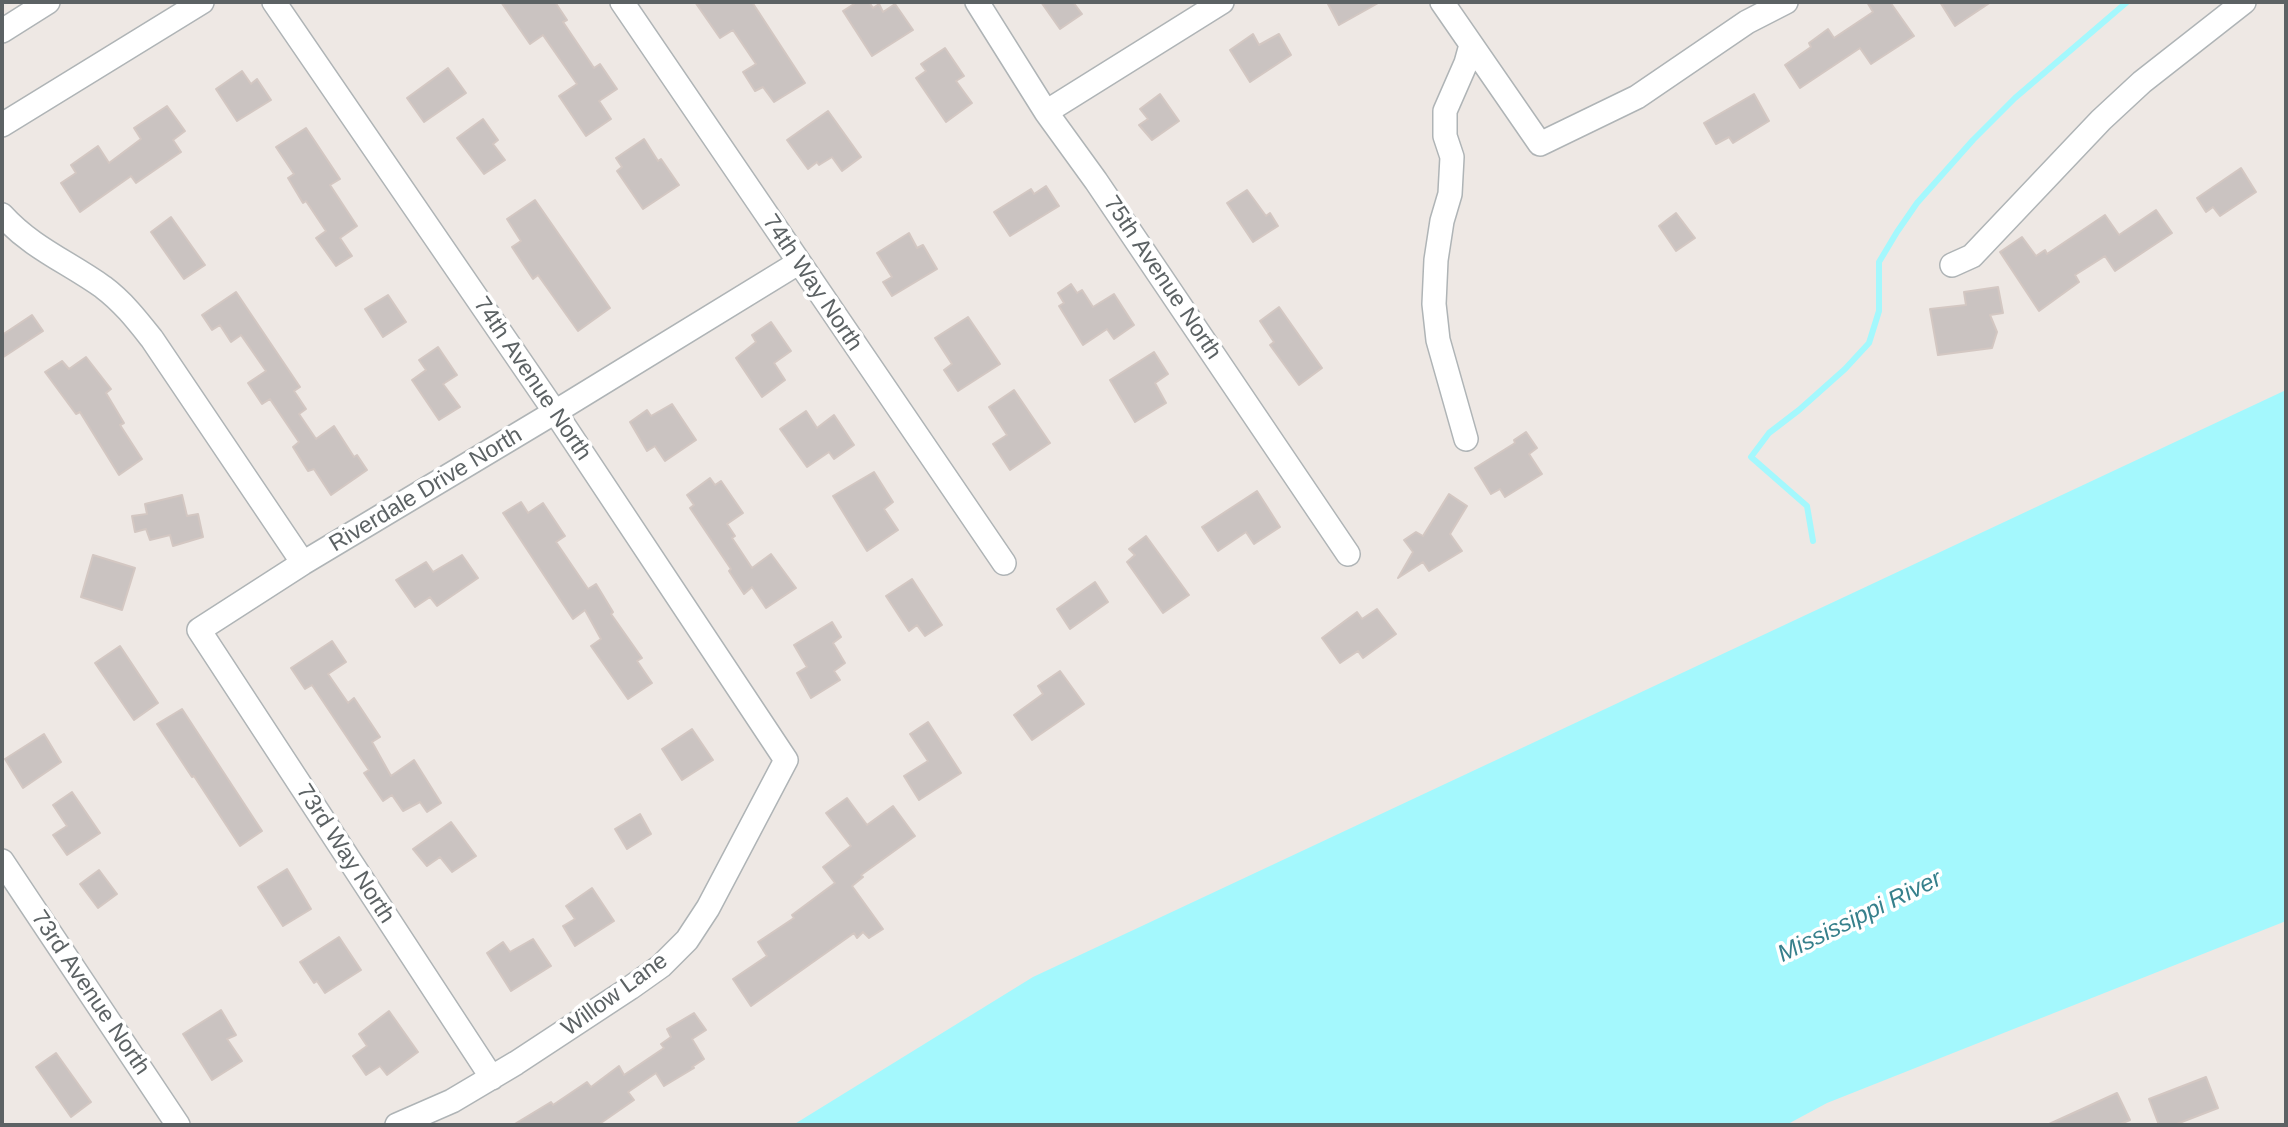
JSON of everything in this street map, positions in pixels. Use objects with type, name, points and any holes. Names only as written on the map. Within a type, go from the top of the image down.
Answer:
[{"type":"street","points":[[2,31],[48,2]]},
{"type":"street","points":[[2,124],[202,2]]},
{"type":"street","name":"74th Avenue North","points":[[274,2],[555,412],[786,760]]},
{"type":"street","name":"74th Way North","points":[[622,2],[1004,564]]},
{"type":"street","name":"75th Avenue North","points":[[977,2],[1046,112],[1096,181],[1348,554]]},
{"type":"street","points":[[1046,112],[1222,2]]},
{"type":"street","points":[[1441,2],[1540,144],[1637,97],[1747,22],[1786,2]]},
{"type":"street","points":[[1952,265],[1972,256],[2101,120],[2141,82],[2244,2]]},
{"type":"street","points":[[1466,439],[1438,340],[1434,304],[1436,260],[1451,181],[1452,157],[1445,136],[1445,111],[1471,46]]},
{"type":"street","points":[[2,215],[37,247],[103,288],[130,311],[152,339],[303,563]]},
{"type":"street","name":"Riverdale Drive North","points":[[198,630],[303,563],[798,263]]},
{"type":"street","name":"73rd Way North","points":[[198,630],[492,1077]]},
{"type":"street","name":"Willow Lane","points":[[397,1125],[452,1101],[492,1077],[661,966],[687,940],[708,908],[786,760]]},
{"type":"street","name":"73rd Avenue North","points":[[2,861],[178,1125]]},
{"type":"water","name":"Mississippi River","points":[[2286,390],[2286,921],[1827,1103],[1786,1125],[793,1125],[1033,977]]},
{"type":"building","points":[[501,2],[555,2],[567,20],[563,22],[594,68],[600,64],[617,89],[599,101],[611,119],[586,136],[559,96],[577,84],[543,35],[530,44]]},
{"type":"building","points":[[695,2],[752,2],[805,83],[774,102],[763,87],[755,91],[743,72],[756,64],[733,30],[720,38]]},
{"type":"building","points":[[857,2],[869,2],[873,8],[879,4],[883,12],[895,4],[913,30],[872,56],[843,11]]},
{"type":"building","points":[[1041,2],[1073,2],[1082,14],[1060,29]]},
{"type":"building","points":[[1327,2],[1380,2],[1339,25]]},
{"type":"building","points":[[1867,2],[1890,2],[1914,36],[1871,64],[1860,48],[1800,88],[1785,65],[1811,47],[1809,43],[1828,29],[1834,38],[1873,12]]},
{"type":"building","points":[[1940,2],[1991,2],[1955,26]]},
{"type":"building","points":[[1253,34],[1259,45],[1279,34],[1291,55],[1250,82],[1230,50]]},
{"type":"building","points":[[945,48],[964,76],[956,81],[972,103],[946,122],[916,78],[926,71],[921,64]]},
{"type":"building","points":[[448,68],[466,93],[424,122],[407,98]]},
{"type":"building","points":[[242,71],[251,84],[257,79],[271,100],[237,121],[216,89]]},
{"type":"building","points":[[1160,94],[1179,121],[1152,140],[1139,125],[1148,119],[1140,109]]},
{"type":"building","points":[[1754,94],[1769,121],[1733,143],[1729,137],[1716,144],[1704,123]]},
{"type":"building","points":[[167,106],[185,131],[173,140],[181,152],[136,183],[131,176],[80,212],[61,183],[76,173],[71,165],[98,146],[109,163],[141,139],[134,128]]},
{"type":"building","points":[[828,111],[861,157],[842,171],[832,157],[819,165],[817,162],[808,169],[787,140]]},
{"type":"building","points":[[483,119],[498,140],[493,144],[505,160],[484,174],[457,138]]},
{"type":"building","points":[[306,128],[340,179],[330,185],[357,226],[340,238],[352,256],[336,266],[316,238],[326,231],[306,201],[303,203],[288,178],[294,174],[276,147]]},
{"type":"building","points":[[644,139],[658,161],[661,159],[679,185],[643,209],[617,171],[622,167],[616,158]]},
{"type":"building","points":[[2241,168],[2256,192],[2220,216],[2213,207],[2206,212],[2197,198]]},
{"type":"building","points":[[1046,186],[1059,206],[1010,236],[994,212],[1031,189],[1034,194]]},
{"type":"building","points":[[1247,190],[1266,216],[1270,213],[1278,226],[1253,242],[1227,203]]},
{"type":"building","points":[[535,200],[610,308],[578,331],[538,275],[533,279],[512,247],[521,241],[507,219]]},
{"type":"building","points":[[2156,210],[2172,233],[2115,271],[2105,256],[2075,275],[2079,282],[2039,311],[2000,252],[2022,237],[2036,256],[2045,250],[2047,254],[2105,215],[2119,235]]},
{"type":"building","points":[[1676,213],[1695,238],[1676,251],[1659,226]]},
{"type":"building","points":[[171,217],[205,265],[184,279],[151,232]]},
{"type":"building","points":[[909,233],[917,248],[923,245],[937,269],[892,296],[883,282],[892,277],[877,253]]},
{"type":"building","points":[[1071,284],[1077,293],[1082,290],[1093,307],[1114,294],[1134,325],[1114,339],[1107,329],[1083,345],[1059,306],[1064,303],[1058,293]]},
{"type":"building","points":[[1998,287],[2003,313],[1990,315],[1997,332],[1992,348],[1938,355],[1930,309],[1966,305],[1964,292]]},
{"type":"building","points":[[236,292],[300,387],[294,391],[306,409],[299,414],[316,439],[334,426],[354,457],[357,455],[367,470],[331,495],[314,469],[308,471],[293,447],[299,442],[270,399],[262,404],[248,383],[266,371],[241,335],[231,342],[220,325],[212,330],[202,315]]},
{"type":"building","points":[[388,295],[406,322],[383,337],[365,309]]},
{"type":"building","points":[[1279,307],[1322,368],[1299,385],[1270,345],[1274,342],[1260,321]]},
{"type":"building","points":[[32,315],[43,331],[2,358],[2,335]]},
{"type":"building","points":[[968,317],[1000,364],[958,391],[944,370],[952,364],[935,338]]},
{"type":"building","points":[[771,322],[791,351],[774,363],[785,380],[762,397],[736,358],[756,342],[752,335]]},
{"type":"building","points":[[438,347],[457,375],[443,384],[460,407],[439,420],[412,380],[426,370],[419,360]]},
{"type":"building","points":[[1154,352],[1168,374],[1155,383],[1166,403],[1135,422],[1110,380]]},
{"type":"building","points":[[86,357],[111,389],[106,393],[124,423],[120,425],[142,459],[119,475],[80,412],[76,414],[45,372],[62,361],[69,369]]},
{"type":"building","points":[[1014,390],[1050,443],[1010,470],[993,444],[1007,435],[989,407]]},
{"type":"building","points":[[672,404],[696,440],[665,461],[655,446],[647,451],[630,422],[647,410],[651,416]]},
{"type":"building","points":[[806,411],[817,428],[834,415],[854,445],[834,459],[829,452],[807,467],[780,429]]},
{"type":"building","points":[[1526,432],[1537,448],[1529,454],[1542,474],[1505,497],[1500,489],[1491,494],[1475,468],[1515,443],[1514,440]]},
{"type":"building","points":[[874,472],[893,502],[884,509],[898,530],[867,551],[833,496]]},
{"type":"building","points":[[710,478],[715,485],[721,481],[743,513],[727,524],[735,536],[732,538],[752,568],[771,554],[796,588],[766,608],[752,587],[744,594],[729,571],[731,569],[690,508],[694,505],[687,495]]},
{"type":"building","points":[[1257,491],[1280,527],[1254,544],[1246,532],[1218,551],[1202,527]]},
{"type":"building","points":[[1449,494],[1467,506],[1450,534],[1462,551],[1429,571],[1423,562],[1398,578],[1413,552],[1404,540],[1416,532],[1423,536]]},
{"type":"building","points":[[182,495],[187,516],[198,514],[203,537],[173,546],[170,535],[150,540],[146,529],[135,532],[132,516],[147,514],[145,504]]},
{"type":"building","points":[[521,502],[528,513],[543,503],[565,536],[556,542],[588,589],[596,584],[613,612],[611,614],[642,658],[637,661],[652,683],[628,699],[591,646],[601,639],[585,610],[573,619],[503,513]]},
{"type":"building","points":[[1146,536],[1189,595],[1163,613],[1127,562],[1135,555],[1129,549]]},
{"type":"building","points":[[93,555],[135,568],[122,610],[81,597]]},
{"type":"building","points":[[462,555],[478,578],[437,606],[430,597],[415,607],[396,580],[426,562],[433,572]]},
{"type":"building","points":[[912,579],[942,625],[925,636],[917,625],[909,631],[886,596]]},
{"type":"building","points":[[1095,582],[1108,602],[1070,629],[1057,609]]},
{"type":"building","points":[[1377,609],[1396,634],[1363,658],[1358,651],[1340,663],[1322,638],[1357,612],[1362,619]]},
{"type":"building","points":[[832,622],[841,637],[833,643],[845,663],[834,671],[840,680],[811,698],[797,673],[807,667],[794,645]]},
{"type":"building","points":[[332,641],[346,662],[328,674],[348,703],[354,698],[380,737],[372,742],[391,776],[414,760],[441,803],[427,812],[420,802],[403,811],[392,795],[383,801],[364,773],[369,770],[312,685],[305,689],[291,668]]},
{"type":"building","points":[[120,646],[158,703],[134,720],[95,663]]},
{"type":"building","points":[[1060,671],[1084,704],[1032,740],[1014,715],[1043,694],[1038,686]]},
{"type":"building","points":[[182,709],[262,831],[240,846],[157,724]]},
{"type":"building","points":[[928,722],[961,773],[919,800],[904,776],[928,761],[910,734]]},
{"type":"building","points":[[692,729],[713,760],[682,780],[662,749]]},
{"type":"building","points":[[44,734],[61,762],[23,788],[5,759]]},
{"type":"building","points":[[72,792],[100,833],[67,855],[53,835],[67,826],[53,805]]},
{"type":"building","points":[[847,798],[867,825],[893,806],[915,836],[861,875],[863,877],[852,886],[883,929],[869,938],[863,932],[857,938],[854,933],[751,1006],[733,979],[767,956],[758,942],[794,918],[792,915],[835,883],[823,867],[851,846],[826,813]]},
{"type":"building","points":[[640,814],[651,834],[627,849],[615,829]]},
{"type":"building","points":[[451,822],[476,856],[452,872],[440,857],[427,866],[413,849]]},
{"type":"building","points":[[287,869],[311,909],[283,926],[258,887]]},
{"type":"building","points":[[99,870],[117,894],[98,908],[80,884]]},
{"type":"building","points":[[592,888],[614,921],[575,946],[563,926],[575,919],[566,906]]},
{"type":"building","points":[[339,937],[361,970],[325,993],[317,981],[314,983],[300,962]]},
{"type":"building","points":[[533,939],[551,966],[511,991],[487,953],[503,942],[510,952]]},
{"type":"building","points":[[221,1010],[236,1035],[227,1039],[242,1061],[212,1080],[183,1034]]},
{"type":"building","points":[[389,1011],[418,1052],[387,1075],[380,1066],[366,1075],[353,1056],[367,1046],[359,1034]]},
{"type":"building","points":[[694,1013],[706,1030],[692,1039],[704,1059],[692,1067],[694,1068],[664,1086],[656,1073],[628,1092],[634,1100],[598,1125],[513,1125],[551,1102],[553,1105],[587,1082],[591,1087],[619,1066],[624,1075],[664,1048],[661,1044],[671,1037],[667,1029]]},
{"type":"building","points":[[56,1053],[91,1102],[71,1117],[36,1067]]},
{"type":"building","points":[[2206,1077],[2218,1108],[2174,1125],[2159,1125],[2149,1099]]},
{"type":"building","points":[[2117,1093],[2130,1120],[2118,1125],[2047,1125]]},
{"type":"waterway","points":[[1813,541],[1807,506],[1751,457],[1769,433],[1845,369],[1869,343],[1879,311],[1879,262],[1917,203],[2015,98],[2127,2]]}]
